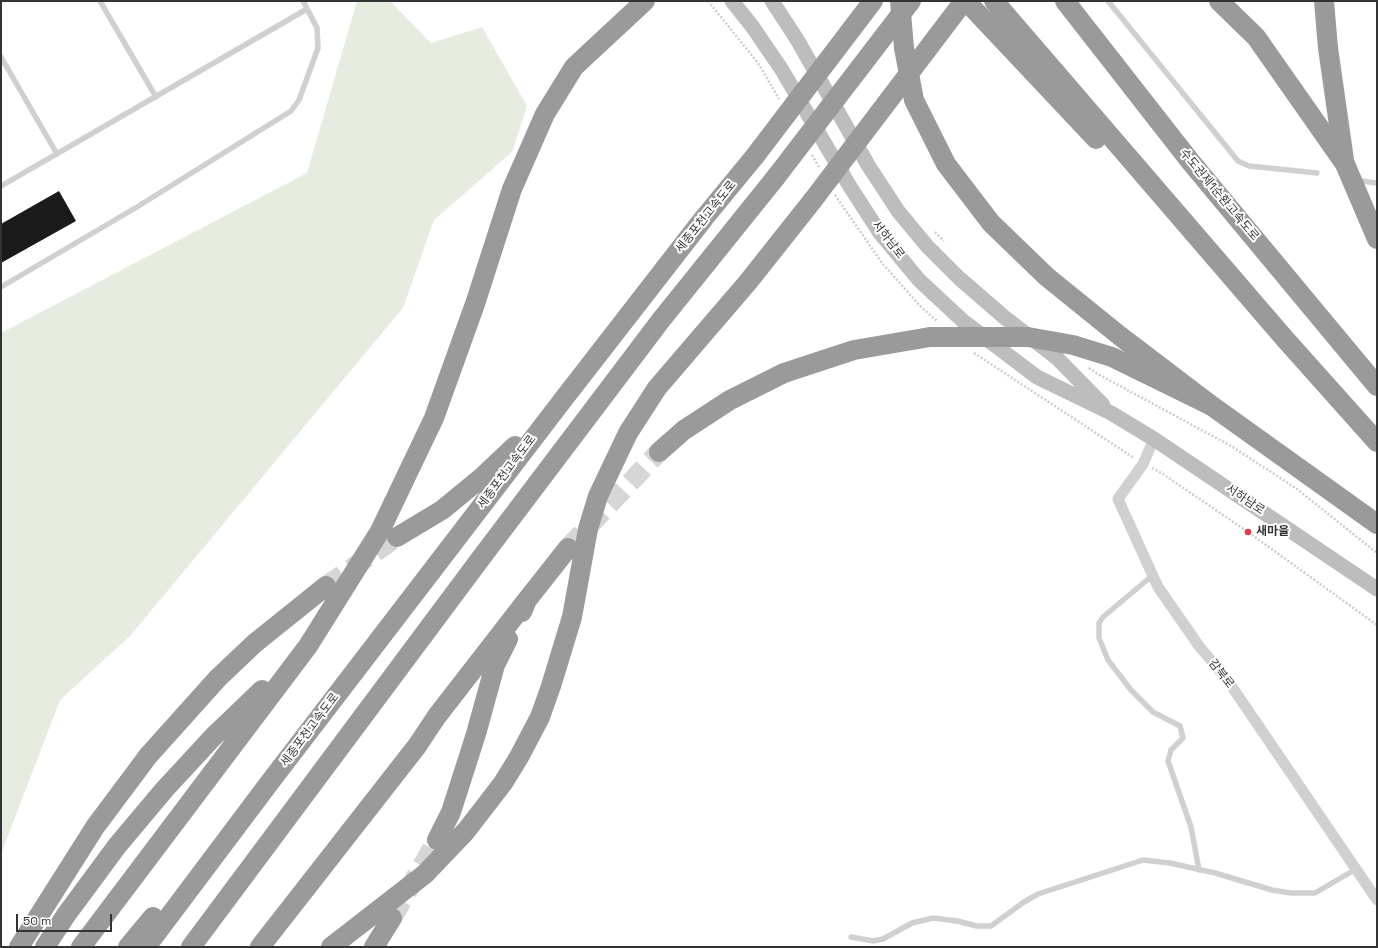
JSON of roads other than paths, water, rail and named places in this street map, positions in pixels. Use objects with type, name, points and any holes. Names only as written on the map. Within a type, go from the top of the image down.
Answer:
[{"type":"highway","points":[[81,947],[308,646],[380,531],[434,418],[475,304],[512,189],[545,114],[574,67],[620,22],[645,1]]},
{"type":"highway","name":"세종포천고속도로","points":[[146,947],[562,400],[704,218],[755,156],[872,1]]},
{"type":"highway","points":[[900,1],[904,48],[914,100],[946,164],[991,222],[1047,278],[1120,336],[1212,406],[1377,524]]},
{"type":"highway","points":[[191,947],[481,558],[661,320],[776,177],[911,1]]},
{"type":"highway","points":[[331,947],[425,874],[466,831],[503,783],[519,757],[540,717],[549,692],[572,617],[588,529],[596,502],[610,467],[628,433],[657,388],[748,282],[814,200],[965,1],[1285,339]]},
{"type":"highway","points":[[994,1],[1285,339],[1377,442]]},
{"type":"highway","name":"수도권제1순환고속도로","points":[[1065,1],[1190,161],[1377,386]]},
{"type":"highway","points":[[1219,1],[1256,37],[1345,164],[1377,239]]},
{"type":"highway","points":[[1324,1],[1328,48],[1345,164]]},
{"type":"highway","points":[[659,452],[684,430],[730,400],[784,373],[854,350],[930,337],[1028,337],[1072,346],[1112,357],[1212,406]]},
{"type":"highway","points":[[398,537],[442,510],[481,478],[562,400]]},
{"type":"highway","points":[[260,947],[418,746],[437,716],[568,548]]},
{"type":"highway","points":[[19,947],[95,827],[148,756],[218,678],[255,643],[326,586]]},
{"type":"highway","points":[[437,840],[451,812],[463,778],[496,665],[528,600]]},
{"type":"highway","points":[[46,947],[66,915],[117,846],[164,790],[213,737],[308,646]]},
{"type":"highway","points":[[128,947],[270,782]]},
{"type":"highway","points":[[374,947],[392,918]]},
{"type":"main road","name":"서하남로","points":[[732,1],[752,26],[782,70],[849,185],[880,233],[919,280],[963,321],[1037,377],[1111,413],[1154,439],[1377,589]]},
{"type":"main road","name":"서하남로","points":[[772,1],[798,41],[868,165],[898,211],[927,246],[959,278],[1004,317],[1056,358],[1111,413]]},
{"type":"street","name":"감북로","points":[[1154,439],[1143,464],[1118,499],[1158,587],[1194,639],[1226,678],[1377,900]]},
{"type":"lane","points":[[100,1],[156,97]]},
{"type":"lane","points":[[1,287],[137,207],[291,111],[299,100],[318,48],[317,28],[303,1]]},
{"type":"lane","points":[[1108,1],[1238,161],[1249,166],[1317,173]]},
{"type":"lane","points":[[1,186],[307,9]]},
{"type":"lane","points":[[1,57],[57,154]]},
{"type":"lane","points":[[1362,181],[1377,183]]},
{"type":"lane","points":[[1153,575],[1103,617],[1099,623],[1099,638],[1108,660],[1132,690],[1153,712],[1180,726],[1183,738],[1171,750],[1168,761],[1191,827],[1199,870]]},
{"type":"lane","points":[[851,937],[873,941],[883,939],[912,923],[933,918],[957,921],[977,926],[991,926],[1024,902],[1038,894],[1143,860],[1199,870],[1272,890],[1304,894],[1315,893],[1356,868]]},
{"type":"tunnel","points":[[568,548],[659,452]]},
{"type":"tunnel","points":[[326,586],[397,537]]},
{"type":"tunnel","points":[[392,918],[437,840]]},
{"type":"place","name":"새마을","points":[[1248,532]]}]
